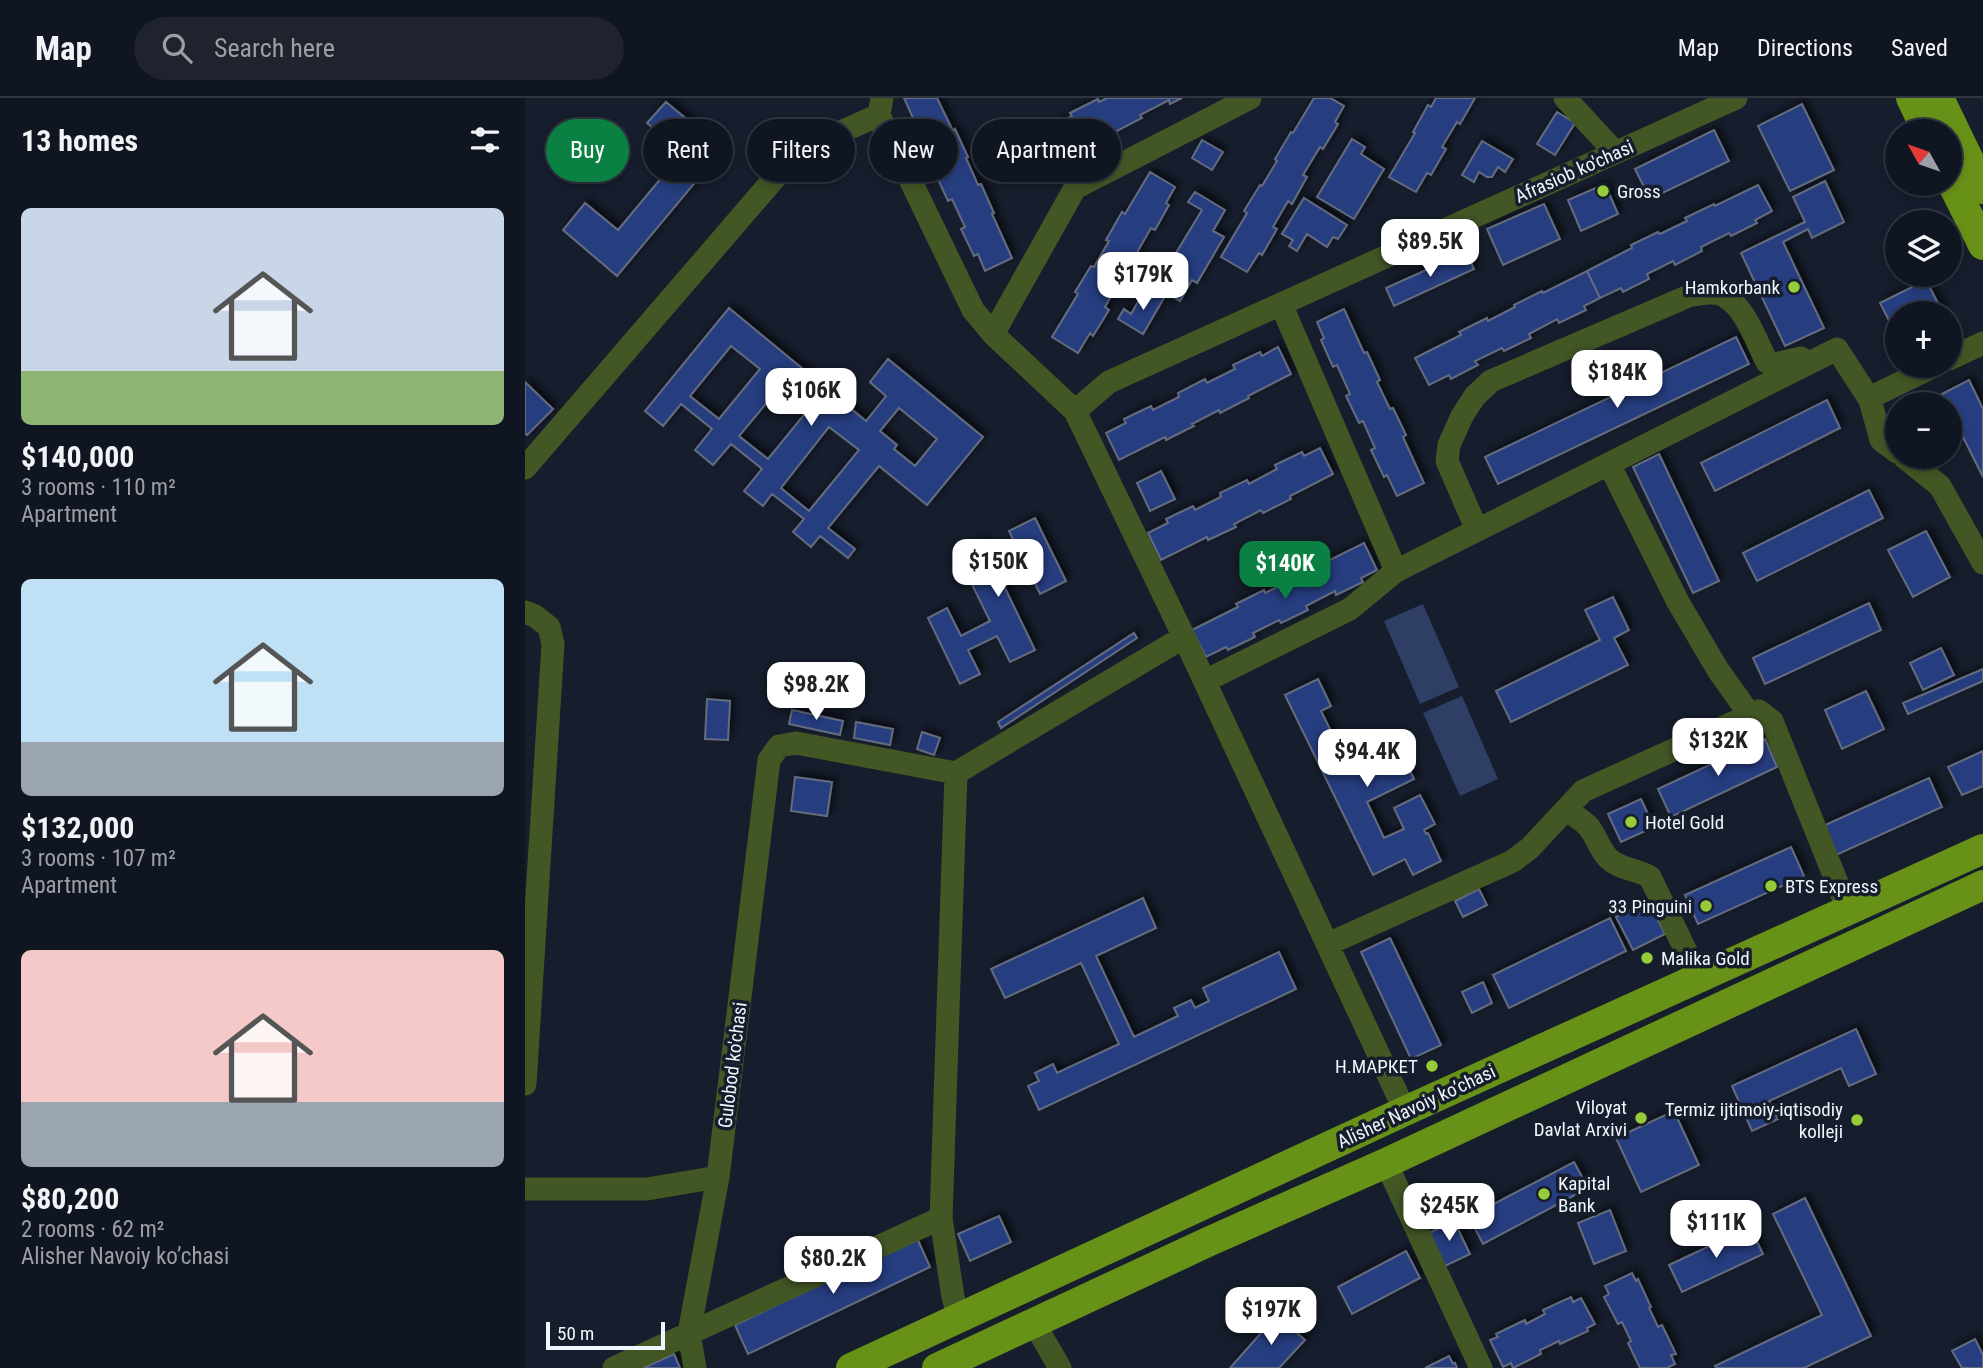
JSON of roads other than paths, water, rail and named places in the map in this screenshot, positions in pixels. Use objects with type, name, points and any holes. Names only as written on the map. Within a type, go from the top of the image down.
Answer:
[{"type":"main road","points":[[1911,98],[1921,119]]},
{"type":"main road","points":[[1939,98],[1983,189]]},
{"type":"main road","points":[[1958,196],[1983,245]]},
{"type":"main road","name":"Alisher Navoiy ko’chasi","points":[[851,1368],[1405,1111],[1983,849]]},
{"type":"main road","name":"Alisher Navoiy ko’chasi","points":[[937,1368],[1210,1241],[1386,1163],[1983,885]]},
{"type":"main road","points":[[1807,929],[1822,959]]},
{"type":"street","points":[[992,334],[1075,188],[1250,98]]},
{"type":"street","points":[[1565,98],[1615,152]]},
{"type":"street","name":"Afrasiob ko'chasi","points":[[1075,411],[1109,382],[1736,98]]},
{"type":"street","points":[[525,468],[798,151],[880,107],[973,310],[992,334],[1075,411],[1205,681],[1405,1111]]},
{"type":"street","points":[[1477,530],[1447,461],[1453,434],[1462,416],[1475,396],[1491,381],[1691,295],[1711,292],[1724,296],[1736,306],[1767,362],[1775,364],[1808,356],[1823,356]]},
{"type":"street","points":[[1281,304],[1396,571]]},
{"type":"street","points":[[1962,353],[1983,343]]},
{"type":"street","points":[[1205,681],[1350,609],[1396,571],[1837,349],[1868,398],[1881,440],[1885,443]]},
{"type":"street","points":[[1868,398],[1910,378]]},
{"type":"street","points":[[1609,464],[1678,602],[1750,715]]},
{"type":"street","points":[[1919,469],[1940,486],[1983,563]]},
{"type":"street","points":[[525,612],[549,627],[553,645],[525,1084]]},
{"type":"street","points":[[959,1319],[941,1218],[955,774],[1184,637]]},
{"type":"street","points":[[1328,944],[1513,861],[1530,848],[1583,791],[1759,711],[1772,721],[1848,910]]},
{"type":"street","name":"Gulobod ko'chasi","points":[[695,1368],[689,1333],[718,1177],[769,760],[779,746],[796,743],[955,774]]},
{"type":"street","points":[[1566,809],[1588,827],[1608,858],[1618,866],[1636,869],[1650,877],[1699,978]]},
{"type":"street","points":[[1386,1163],[1481,1368]]},
{"type":"street","points":[[525,1189],[647,1189],[718,1177]]},
{"type":"street","points":[[614,1368],[941,1218]]},
{"type":"street","points":[[1034,1323],[1060,1368]]},
{"type":"place","name":"Gross","points":[[1603,191]]},
{"type":"place","name":"Hamkorbank","points":[[1794,287]]},
{"type":"place","name":"Hotel Gold","points":[[1631,822]]},
{"type":"place","name":"BTS Express","points":[[1771,886]]},
{"type":"place","name":"33 Pinguini","points":[[1706,906]]},
{"type":"place","name":"Malika Gold","points":[[1647,958]]},
{"type":"place","name":"Н.МАРКЕТ","points":[[1432,1066]]},
{"type":"place","name":"Viloyat Davlat Arxivi","points":[[1641,1118]]},
{"type":"place","name":"Termiz ijtimoiy-iqtisodiy kolleji","points":[[1857,1120]]},
{"type":"place","name":"Kapital Bank","points":[[1544,1194]]}]
